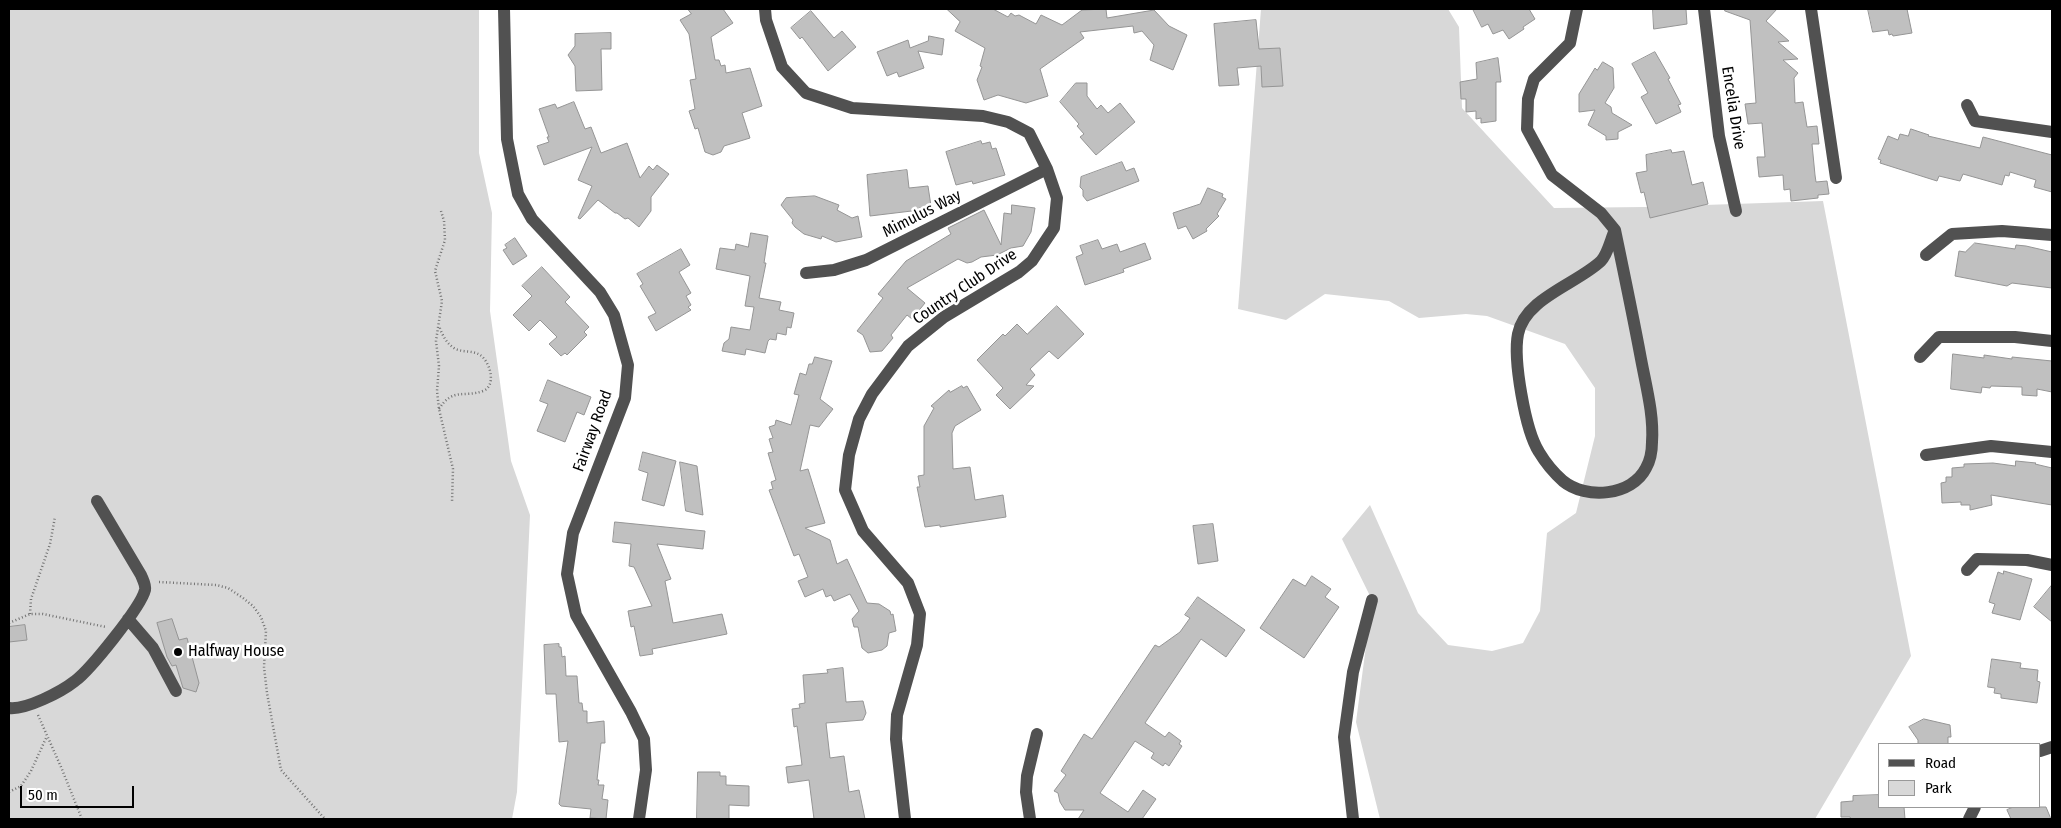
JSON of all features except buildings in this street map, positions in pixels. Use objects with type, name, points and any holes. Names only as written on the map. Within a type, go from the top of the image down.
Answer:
[{"type":"street","name":"Fairway Road","points":[[504,9],[507,139],[518,194],[532,219],[600,292],[614,315],[628,365],[625,398],[573,533],[567,574],[576,615],[631,712],[644,739],[646,770],[639,819]]},
{"type":"street","name":"Country Club Drive","points":[[765,9],[766,20],[782,67],[806,93],[852,108],[983,116],[1008,122],[1029,133],[1047,169],[1057,198],[1054,228],[1032,262],[1019,272],[944,317],[908,346],[872,394],[859,419],[849,455],[845,490],[863,531],[908,583],[920,614],[917,645],[897,715],[896,731],[905,819]]},
{"type":"street","points":[[1577,9],[1570,43],[1534,79],[1528,99],[1527,130],[1552,175],[1601,213],[1615,230],[1647,393],[1652,441],[1646,468],[1627,487],[1609,492],[1588,492],[1574,488],[1563,481],[1538,451],[1532,437],[1523,400],[1516,354],[1521,323],[1531,309],[1602,260],[1615,230]]},
{"type":"street","name":"Encelia Drive","points":[[1704,9],[1719,136],[1736,211]]},
{"type":"street","points":[[1811,9],[1836,178]]},
{"type":"street","points":[[1967,106],[1975,121],[2052,132]]},
{"type":"street","name":"Mimulus Way","points":[[806,273],[834,270],[866,260],[1047,169]]},
{"type":"street","points":[[1926,255],[1952,234],[2002,231],[2052,235]]},
{"type":"street","points":[[1920,357],[1939,337],[2015,337],[2052,341]]},
{"type":"street","points":[[1926,455],[1991,446],[2052,452]]},
{"type":"street","points":[[9,708],[33,705],[75,682],[94,662],[128,619],[144,592],[144,582],[97,501]]},
{"type":"street","points":[[1967,570],[1977,559],[2027,560],[2052,565]]},
{"type":"street","points":[[1353,819],[1344,737],[1353,672],[1372,600]]},
{"type":"street","points":[[128,619],[153,648],[176,692]]},
{"type":"street","points":[[1030,819],[1026,792],[1037,734]]},
{"type":"path","points":[[441,211],[445,240],[435,271],[442,300],[442,311],[436,341],[439,409],[453,469],[452,502]]},
{"type":"path","points":[[438,324],[448,342],[454,348],[476,353],[485,358],[489,366],[491,382],[489,387],[483,391],[458,394],[449,398],[439,409]]},
{"type":"path","points":[[30,614],[32,599],[50,544],[55,517]]},
{"type":"path","points":[[144,582],[216,584],[236,592],[254,606],[265,623],[266,694],[281,770],[324,819]]},
{"type":"path","points":[[9,623],[30,614],[43,614],[119,630]]},
{"type":"path","points":[[33,705],[82,819]]},
{"type":"path","points":[[9,792],[21,786],[31,771],[47,736]]},
{"type":"green space","points":[[9,9],[479,9],[479,153],[492,213],[490,311],[511,461],[530,515],[517,792],[512,819],[9,819]]},
{"type":"green space","points":[[1261,9],[1448,9],[1459,27],[1462,108],[1554,208],[1823,201],[1911,656],[1815,819],[1380,819],[1356,722],[1372,600],[1342,539],[1370,505],[1418,613],[1448,645],[1492,651],[1523,643],[1540,611],[1547,533],[1576,513],[1595,436],[1595,388],[1565,344],[1487,316],[1466,314],[1419,318],[1389,301],[1325,294],[1286,320],[1238,309]]},
{"type":"place","name":"Halfway House","points":[[178,652]]}]
